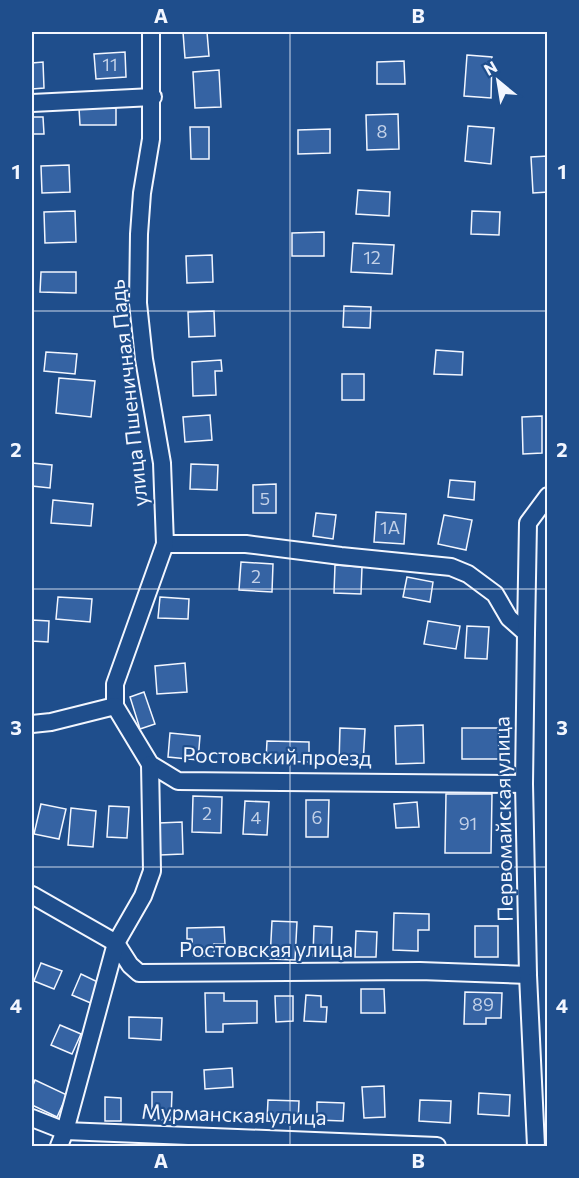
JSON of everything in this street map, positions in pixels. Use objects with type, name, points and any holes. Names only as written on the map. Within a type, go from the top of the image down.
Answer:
[{"type":"street","name":"улица Пшеничная Падь","points":[[115,706],[115,684],[165,544],[162,463],[144,359],[138,303],[142,193],[151,139],[153,97],[151,32]]},
{"type":"street","points":[[32,103],[153,97]]},
{"type":"street","name":"Первомайская улица","points":[[536,1146],[528,975],[524,784],[528,523],[548,496]]},
{"type":"street","points":[[165,544],[246,544],[451,567],[468,574],[495,594],[509,618],[526,633]]},
{"type":"street","points":[[32,724],[51,722],[115,706]]},
{"type":"street","name":"Ростовский проезд","points":[[115,706],[150,764],[178,781],[524,784]]},
{"type":"street","points":[[62,1138],[116,943],[143,896],[152,871],[150,764]]},
{"type":"street","name":"Ростовская улица","points":[[32,895],[116,943],[130,965],[139,973],[420,972],[528,975]]},
{"type":"street","name":"Мурманская улица","points":[[32,1118],[62,1138],[437,1146]]},
{"type":"building","points":[[183,32],[207,32],[209,56],[185,58]]},
{"type":"building","points":[[125,52],[126,77],[96,79],[94,54]]},
{"type":"building","points":[[467,55],[492,57],[491,98],[464,96]]},
{"type":"building","points":[[404,61],[405,84],[377,84],[377,62]]},
{"type":"building","points":[[43,62],[44,88],[32,89],[32,63]]},
{"type":"building","points":[[219,70],[221,107],[195,108],[193,72]]},
{"type":"building","points":[[79,108],[116,108],[116,125],[80,125]]},
{"type":"building","points":[[398,114],[399,149],[367,150],[366,115]]},
{"type":"building","points":[[32,117],[43,117],[44,134],[32,134]]},
{"type":"building","points":[[468,126],[494,128],[491,164],[465,161]]},
{"type":"building","points":[[190,127],[209,127],[209,159],[191,159]]},
{"type":"building","points":[[330,129],[330,153],[298,154],[298,130]]},
{"type":"building","points":[[548,156],[548,192],[533,193],[531,157]]},
{"type":"building","points":[[69,165],[70,192],[42,193],[41,166]]},
{"type":"building","points":[[358,190],[390,192],[389,216],[356,214]]},
{"type":"building","points":[[75,211],[76,242],[45,243],[44,212]]},
{"type":"building","points":[[472,211],[500,212],[499,235],[471,234]]},
{"type":"building","points":[[324,232],[324,256],[292,256],[292,233]]},
{"type":"building","points":[[353,243],[394,245],[392,274],[351,272]]},
{"type":"building","points":[[212,255],[213,282],[187,283],[186,256]]},
{"type":"building","points":[[41,272],[76,272],[76,293],[40,292]]},
{"type":"building","points":[[344,306],[371,307],[370,328],[343,327]]},
{"type":"building","points":[[214,311],[215,336],[189,337],[188,312]]},
{"type":"building","points":[[436,350],[463,352],[462,375],[434,374]]},
{"type":"building","points":[[46,352],[77,354],[75,374],[44,371]]},
{"type":"building","points":[[221,360],[222,371],[215,371],[216,395],[193,396],[192,362]]},
{"type":"building","points":[[342,374],[364,374],[364,400],[342,400]]},
{"type":"building","points":[[59,378],[95,381],[91,417],[56,413]]},
{"type":"building","points":[[210,415],[212,440],[185,442],[183,417]]},
{"type":"building","points":[[542,416],[542,453],[523,454],[522,417]]},
{"type":"building","points":[[32,463],[52,465],[50,488],[32,486]]},
{"type":"building","points":[[191,464],[218,465],[217,490],[190,489]]},
{"type":"building","points":[[450,480],[475,482],[474,500],[448,497]]},
{"type":"building","points":[[276,484],[276,513],[253,513],[253,485]]},
{"type":"building","points":[[53,500],[93,504],[91,526],[51,523]]},
{"type":"building","points":[[376,512],[406,514],[404,544],[374,542]]},
{"type":"building","points":[[316,513],[336,515],[333,539],[313,536]]},
{"type":"building","points":[[444,515],[472,520],[466,550],[438,544]]},
{"type":"building","points":[[241,562],[273,564],[272,592],[239,590]]},
{"type":"building","points":[[335,565],[362,567],[361,594],[334,593]]},
{"type":"building","points":[[407,577],[433,582],[430,602],[403,597]]},
{"type":"building","points":[[58,597],[92,599],[90,622],[56,619]]},
{"type":"building","points":[[160,597],[189,599],[188,619],[158,618]]},
{"type":"building","points":[[32,620],[49,621],[48,642],[32,641]]},
{"type":"building","points":[[428,621],[460,626],[456,649],[424,644]]},
{"type":"building","points":[[467,626],[489,627],[487,659],[465,658]]},
{"type":"building","points":[[185,663],[187,692],[157,694],[155,666]]},
{"type":"building","points":[[144,692],[155,724],[140,729],[130,697]]},
{"type":"building","points":[[423,725],[424,763],[396,764],[395,726]]},
{"type":"building","points":[[340,728],[365,729],[363,765],[339,764]]},
{"type":"building","points":[[462,728],[499,728],[499,759],[462,759]]},
{"type":"building","points":[[170,733],[200,736],[198,760],[168,757]]},
{"type":"building","points":[[267,741],[309,742],[309,762],[266,761]]},
{"type":"building","points":[[446,794],[492,794],[491,853],[445,853]]},
{"type":"building","points":[[193,796],[222,797],[221,833],[192,832]]},
{"type":"building","points":[[306,800],[329,800],[328,837],[306,837]]},
{"type":"building","points":[[245,801],[269,802],[267,835],[243,834]]},
{"type":"building","points":[[417,802],[419,827],[396,828],[394,804]]},
{"type":"building","points":[[41,804],[66,809],[59,839],[34,834]]},
{"type":"building","points":[[109,806],[129,807],[127,838],[107,837]]},
{"type":"building","points":[[71,808],[96,811],[93,847],[68,845]]},
{"type":"building","points":[[182,822],[183,854],[160,855],[159,823]]},
{"type":"building","points":[[394,913],[429,914],[429,930],[418,930],[418,951],[393,950]]},
{"type":"building","points":[[272,921],[297,922],[295,960],[270,959]]},
{"type":"building","points":[[314,926],[332,927],[331,956],[313,956]]},
{"type":"building","points":[[475,926],[498,926],[498,957],[475,957]]},
{"type":"building","points":[[224,927],[225,944],[214,944],[214,956],[193,956],[192,939],[187,939],[187,928]]},
{"type":"building","points":[[356,931],[377,932],[376,957],[355,957]]},
{"type":"building","points":[[41,963],[62,971],[54,989],[34,981]]},
{"type":"building","points":[[81,974],[102,984],[93,1004],[72,995]]},
{"type":"building","points":[[361,989],[384,989],[385,1013],[361,1013]]},
{"type":"building","points":[[465,992],[502,993],[501,1018],[486,1018],[486,1024],[464,1024]]},
{"type":"building","points":[[205,993],[224,993],[224,1001],[257,1001],[257,1023],[223,1024],[223,1032],[206,1032]]},
{"type":"building","points":[[306,995],[321,996],[321,1007],[327,1007],[326,1022],[304,1021]]},
{"type":"building","points":[[275,996],[293,996],[293,1021],[276,1022]]},
{"type":"building","points":[[129,1017],[162,1018],[161,1040],[129,1038]]},
{"type":"building","points":[[60,1025],[81,1034],[72,1054],[51,1045]]},
{"type":"building","points":[[232,1068],[233,1087],[205,1089],[204,1070]]},
{"type":"building","points":[[35,1080],[67,1095],[57,1117],[32,1105],[32,1088]]},
{"type":"building","points":[[384,1086],[385,1117],[364,1118],[362,1087]]},
{"type":"building","points":[[152,1092],[172,1092],[171,1120],[152,1120]]},
{"type":"building","points":[[479,1093],[510,1095],[509,1116],[478,1114]]},
{"type":"building","points":[[105,1097],[121,1098],[121,1121],[105,1121]]},
{"type":"building","points":[[268,1100],[299,1101],[298,1123],[267,1121]]},
{"type":"building","points":[[420,1100],[451,1101],[450,1123],[419,1121]]},
{"type":"building","points":[[317,1102],[344,1103],[343,1121],[317,1120]]}]
